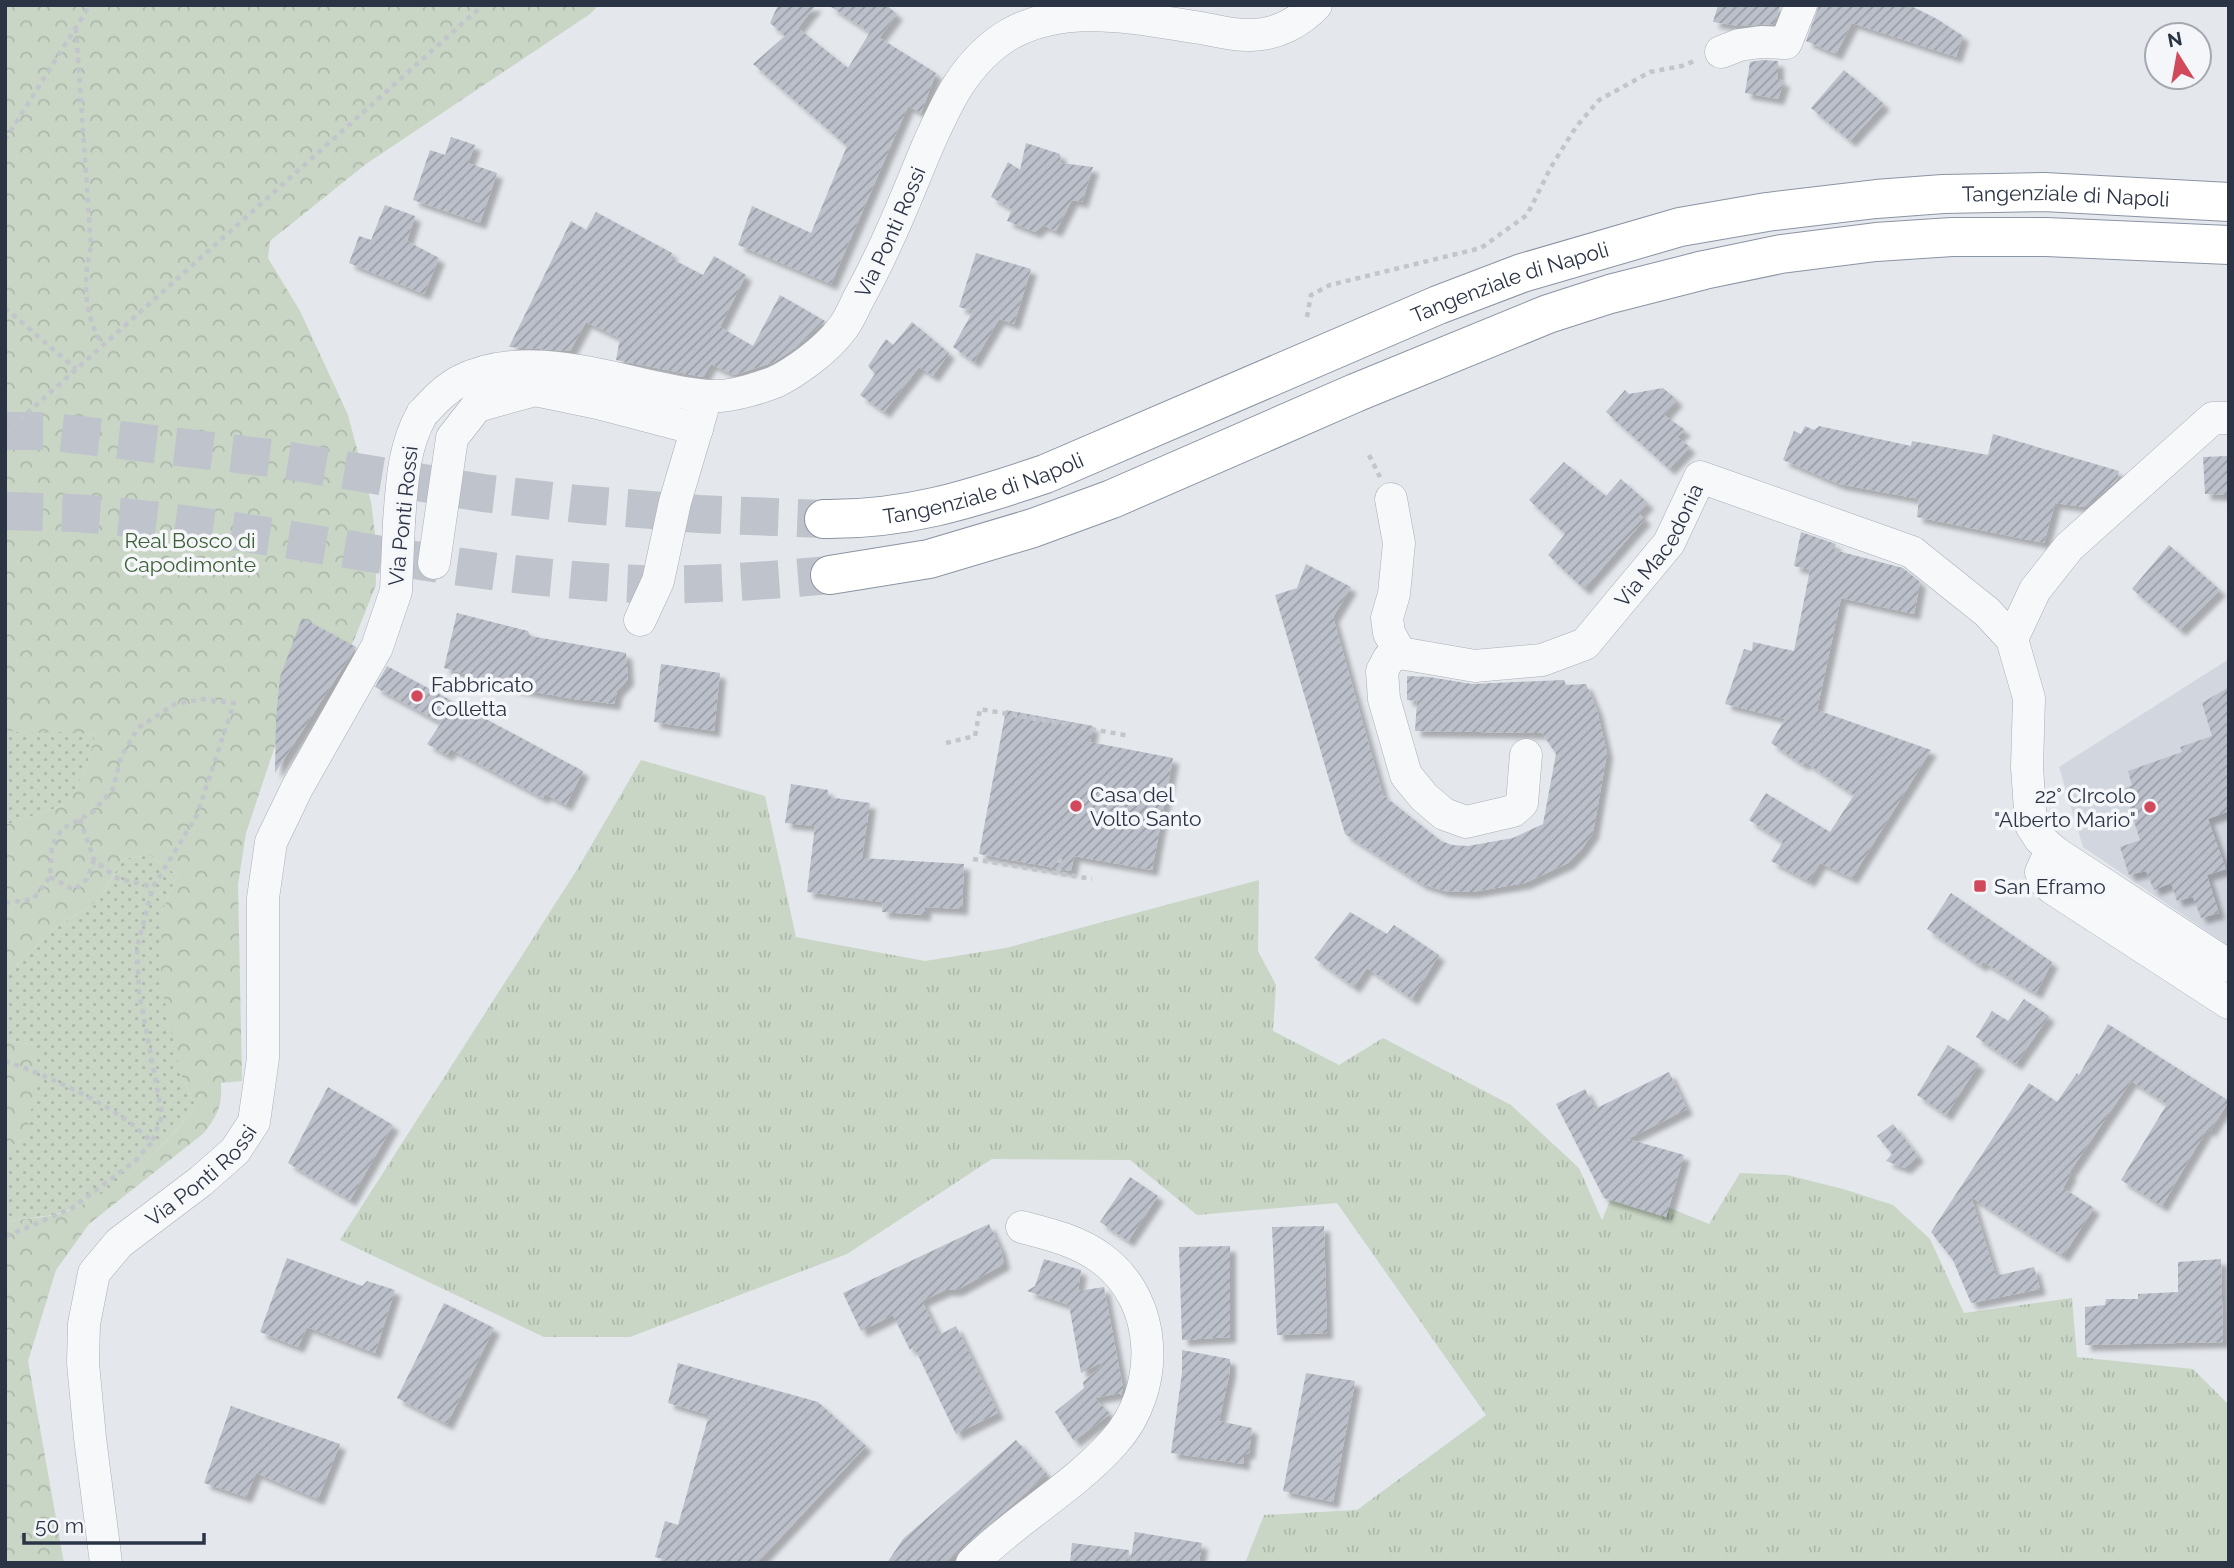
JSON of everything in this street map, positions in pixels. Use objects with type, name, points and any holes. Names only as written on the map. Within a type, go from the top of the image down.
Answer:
[{"type":"highway","name":"Tangenziale di Napoli","points":[[824,519],[863,519],[905,514],[980,496],[1045,474],[1438,305],[1522,273],[1680,227],[1780,210],[1943,194],[2045,192],[2229,202]]},
{"type":"highway","name":"Tangenziale di Napoli","points":[[830,575],[929,559],[1033,528],[1112,499],[1355,393],[1548,314],[1610,294],[1704,270],[1781,254],[1876,242],[1952,237],[2046,237],[2229,245]]},
{"type":"street","name":"Via Ponti Rossi","points":[[113,1560],[90,1438],[83,1363],[84,1324],[94,1273],[119,1243],[201,1181],[234,1151],[254,1122],[263,1058],[263,898],[271,842],[377,647],[396,591],[398,522],[403,474],[411,434],[422,414],[439,396],[459,382],[485,373],[529,366],[570,370],[706,396],[724,396],[774,382],[804,365],[841,330],[876,267],[958,82],[969,68],[1008,36],[1053,19],[1110,15],[1252,36],[1283,28],[1305,17],[1316,5]]},
{"type":"street","points":[[1721,51],[1761,42],[1786,43],[1801,5]]},
{"type":"street","points":[[434,563],[452,438],[477,406],[535,390],[598,402],[696,429]]},
{"type":"street","points":[[640,620],[658,581],[675,502],[706,396]]},
{"type":"street","points":[[2012,639],[2035,590],[2069,547],[2213,418],[2229,418]]},
{"type":"street","name":"Via Macedonia","points":[[1400,653],[1475,666],[1542,660],[1585,644],[1669,543],[1700,477],[1912,552],[1987,612],[2012,639],[2029,698],[2027,767],[2031,825],[2040,839],[2056,853],[2229,966]]},
{"type":"street","points":[[1391,499],[1399,544],[1394,594],[1387,618],[1389,633],[1400,653],[1389,658],[1382,671],[1384,699],[1406,775],[1424,797],[1444,814],[1466,822],[1513,811],[1522,803],[1526,755]]},
{"type":"street","points":[[2056,853],[2046,861],[2042,872],[2044,881],[2052,888],[2229,1003]]},
{"type":"street","points":[[972,1563],[1075,1480],[1115,1441],[1128,1424],[1136,1406],[1147,1364],[1148,1341],[1144,1317],[1134,1295],[1120,1276],[1102,1258],[1083,1247],[1022,1227]]},
{"type":"path","points":[[5,140],[90,5]]},
{"type":"path","points":[[5,433],[483,5]]},
{"type":"path","points":[[76,28],[91,246],[85,272],[88,313],[103,345]]},
{"type":"path","points":[[1307,317],[1311,295],[1330,285],[1481,248],[1527,215],[1569,137],[1598,100],[1650,72],[1682,66],[1721,51]]},
{"type":"path","points":[[5,308],[76,369]]},
{"type":"path","points":[[5,903],[33,899],[50,877],[52,845],[62,829],[93,812],[113,789],[121,757],[138,728],[175,704],[203,699],[234,704],[197,815],[153,887],[137,947],[139,992],[162,1115],[152,1142],[135,1161],[72,1208],[5,1237]]},
{"type":"path","points":[[946,743],[975,736],[980,709],[1130,736]]},
{"type":"path","points":[[80,819],[94,860],[117,878],[153,887]]},
{"type":"path","points":[[1058,873],[1060,858]]},
{"type":"path","points":[[973,859],[1092,879]]},
{"type":"path","points":[[50,877],[74,890],[87,878],[94,860]]},
{"type":"path","points":[[5,1061],[84,1096],[137,1126],[152,1142]]},
{"type":"shaded area","name":"22° CIrcolo \"Alberto Mario\"","points":[[2229,659],[2229,946],[2083,847],[2059,767]]},
{"type":"green space","name":"Real Bosco di Capodimonte","points":[[5,5],[599,5],[590,14],[366,164],[270,241],[268,258],[300,311],[348,415],[371,502],[375,533],[376,585],[354,640],[285,757],[275,746],[246,833],[238,884],[242,1081],[221,1083],[218,1110],[204,1133],[89,1224],[56,1270],[28,1361],[64,1563],[5,1563],[5,1223],[65,1212],[103,1193],[153,1154],[196,1107],[181,1075],[161,985],[162,912],[177,875],[150,855],[123,859],[99,900],[53,930],[5,976],[5,825],[68,804],[86,768],[95,736],[71,732],[27,733],[5,730]]},
{"type":"green space","points":[[5,730],[68,730],[95,736],[86,768],[68,804],[5,825]]},
{"type":"green space","points":[[641,760],[765,796],[796,937],[925,961],[1006,948],[1259,880],[1258,951],[1276,985],[1273,1031],[1339,1065],[1383,1038],[1511,1105],[1579,1168],[1602,1220],[1616,1186],[1709,1224],[1740,1173],[1787,1175],[1843,1189],[1893,1205],[1930,1239],[1964,1313],[2072,1298],[2077,1357],[2193,1369],[2229,1405],[2229,1563],[1245,1563],[1264,1515],[1357,1510],[1486,1415],[1337,1203],[1197,1215],[1130,1160],[992,1159],[847,1254],[630,1337],[544,1337],[340,1240],[578,868]]},
{"type":"green space","points":[[150,855],[177,875],[162,912],[181,1075],[196,1107],[137,1169],[102,1194],[63,1212],[5,1223],[5,1149],[26,1138],[34,1045],[5,1040],[5,976],[53,930],[99,900],[123,859]]},
{"type":"green space","points":[[5,1040],[34,1045],[34,1095],[26,1138],[5,1149]]},
{"type":"building","points":[[778,5],[816,5],[798,28],[848,68],[870,32],[936,73],[921,113],[908,106],[831,284],[738,245],[752,206],[811,233],[847,146],[753,64],[785,36],[770,23]]},
{"type":"building","points":[[828,5],[886,5],[897,14],[879,38]]},
{"type":"building","points":[[1718,5],[1781,5],[1774,24],[1739,26],[1713,22]]},
{"type":"building","points":[[1819,5],[1909,5],[1963,36],[1956,57],[1852,23],[1836,54],[1806,41]]},
{"type":"building","points":[[1778,61],[1778,79],[1784,81],[1778,99],[1745,93],[1750,62]]},
{"type":"building","points":[[1844,70],[1884,104],[1850,141],[1811,108]]},
{"type":"building","points":[[451,137],[475,145],[468,163],[497,173],[480,223],[413,200],[430,150],[445,155]]},
{"type":"building","points":[[1026,143],[1060,154],[1061,163],[1093,167],[1082,202],[1072,200],[1056,231],[1043,225],[1035,232],[1007,221],[1012,209],[991,197],[1008,162],[1020,170]]},
{"type":"building","points":[[385,205],[415,216],[407,241],[439,258],[424,294],[349,263],[359,236],[371,240]]},
{"type":"building","points":[[596,212],[672,253],[670,258],[703,275],[714,256],[746,275],[720,327],[753,346],[780,295],[825,321],[799,345],[774,362],[734,375],[711,364],[703,377],[616,360],[620,338],[586,322],[570,351],[509,347],[571,221],[586,230]]},
{"type":"building","points":[[976,253],[1031,269],[1014,324],[999,319],[974,362],[953,347],[973,311],[959,307]]},
{"type":"building","points":[[912,322],[949,353],[933,376],[919,367],[884,412],[860,395],[875,374],[868,366],[886,339],[893,345]]},
{"type":"building","points":[[1663,388],[1677,400],[1664,415],[1685,430],[1677,437],[1690,447],[1669,469],[1606,412],[1625,390],[1629,394]]},
{"type":"building","points":[[1805,426],[1814,430],[1819,426],[1911,446],[1912,441],[1988,455],[1993,434],[2119,471],[2117,480],[2086,507],[2055,503],[2044,543],[1917,517],[1919,499],[1839,484],[1783,460],[1794,431],[1801,434]]},
{"type":"building","points":[[2229,456],[2229,495],[2205,494],[2203,457]]},
{"type":"building","points":[[1564,462],[1606,496],[1621,479],[1648,503],[1639,513],[1645,519],[1584,589],[1548,555],[1565,534],[1529,500]]},
{"type":"building","points":[[1801,532],[1836,544],[1834,550],[1903,568],[1920,582],[1914,614],[1841,598],[1817,710],[1931,750],[1852,878],[1820,863],[1809,881],[1771,861],[1783,842],[1749,820],[1766,793],[1830,832],[1854,795],[1771,743],[1785,719],[1725,704],[1744,649],[1752,651],[1753,642],[1794,651],[1810,570],[1794,566]]},
{"type":"building","points":[[2169,545],[2220,590],[2180,630],[2132,589]]},
{"type":"building","points":[[1306,564],[1351,587],[1333,617],[1383,795],[1441,841],[1468,846],[1513,838],[1543,824],[1556,754],[1542,733],[1415,731],[1417,701],[1407,700],[1407,676],[1472,684],[1564,680],[1566,685],[1586,684],[1597,710],[1607,753],[1593,833],[1568,863],[1525,883],[1472,892],[1444,891],[1422,884],[1345,834],[1275,595],[1297,588]]},
{"type":"building","points":[[457,613],[528,631],[530,636],[626,653],[628,679],[617,691],[614,704],[518,689],[444,668]]},
{"type":"building","points":[[302,618],[356,647],[275,773],[280,677]]},
{"type":"building","points":[[661,664],[720,673],[714,731],[654,722]]},
{"type":"building","points":[[387,666],[583,771],[566,805],[545,794],[543,798],[451,749],[447,755],[427,744],[441,723],[375,687]]},
{"type":"building","points":[[2229,687],[2229,811],[2208,819],[2226,869],[2207,875],[2219,913],[2201,918],[2193,897],[2177,901],[2171,883],[2154,890],[2146,871],[2129,875],[2120,847],[2140,840],[2124,789],[2132,785],[2128,771],[2182,752],[2180,747],[2212,736],[2202,703]]},
{"type":"building","name":"Casa del Volto Santo","points":[[1006,710],[1093,726],[1090,742],[1173,758],[1152,870],[1074,856],[1071,871],[979,854]]},
{"type":"building","points":[[791,784],[828,790],[828,797],[870,803],[862,858],[964,864],[962,909],[925,907],[925,915],[882,912],[883,902],[807,892],[815,826],[785,823]]},
{"type":"building","points":[[1951,893],[2052,962],[2036,993],[1983,962],[1981,966],[1927,929]]},
{"type":"building","points":[[1350,912],[1387,934],[1394,925],[1439,955],[1412,999],[1367,968],[1354,987],[1314,958]]},
{"type":"building","points":[[2024,999],[2049,1016],[2016,1064],[1976,1037],[1992,1011],[2008,1021]]},
{"type":"building","points":[[2108,1024],[2229,1101],[2210,1131],[2207,1129],[2162,1206],[2121,1180],[2167,1104],[2131,1081],[2069,1173],[2071,1174],[2063,1188],[2094,1208],[2063,1256],[1971,1197],[1996,1276],[2034,1267],[2040,1289],[1971,1303],[1953,1260],[1931,1232],[2029,1083],[2057,1102],[2077,1073],[2079,1075]]},
{"type":"building","points":[[1948,1045],[1979,1064],[1946,1115],[1917,1095]]},
{"type":"building","points":[[1669,1072],[1687,1109],[1628,1139],[1684,1155],[1666,1217],[1604,1198],[1556,1104],[1585,1089],[1595,1109]]},
{"type":"building","points":[[328,1087],[393,1125],[350,1200],[288,1163]]},
{"type":"building","points":[[1893,1124],[1918,1156],[1905,1168],[1886,1161],[1892,1154],[1877,1136]]},
{"type":"building","points":[[1130,1177],[1158,1196],[1128,1241],[1100,1222]]},
{"type":"building","points":[[989,1224],[1001,1250],[1004,1264],[957,1290],[945,1290],[922,1301],[939,1335],[956,1326],[998,1413],[956,1434],[914,1347],[910,1350],[893,1315],[861,1331],[843,1293]]},
{"type":"building","points":[[1324,1226],[1327,1333],[1277,1335],[1272,1227]]},
{"type":"building","points":[[1230,1246],[1230,1337],[1182,1340],[1179,1247]]},
{"type":"building","points":[[287,1258],[362,1286],[367,1281],[395,1290],[375,1353],[307,1327],[298,1347],[260,1332]]},
{"type":"building","points":[[1044,1259],[1081,1270],[1078,1291],[1104,1287],[1123,1388],[1121,1395],[1120,1393],[1095,1398],[1110,1414],[1074,1441],[1055,1412],[1084,1388],[1083,1382],[1102,1366],[1100,1363],[1081,1373],[1069,1305],[1027,1291],[1035,1286]]},
{"type":"building","points":[[2221,1259],[2223,1342],[2085,1345],[2085,1307],[2105,1305],[2106,1299],[2138,1299],[2138,1294],[2178,1292],[2178,1262]]},
{"type":"building","points":[[444,1303],[494,1328],[447,1424],[397,1398]]},
{"type":"building","points":[[1182,1350],[1230,1359],[1219,1421],[1252,1428],[1249,1453],[1244,1454],[1244,1464],[1171,1453],[1182,1373]]},
{"type":"building","points":[[678,1363],[818,1402],[866,1446],[757,1563],[678,1563],[655,1557],[665,1521],[678,1525],[709,1415],[668,1403]]},
{"type":"building","points":[[1306,1373],[1355,1381],[1333,1502],[1283,1491]]},
{"type":"building","points":[[231,1406],[340,1444],[318,1499],[256,1473],[246,1497],[204,1483]]},
{"type":"building","points":[[1016,1440],[1047,1474],[945,1563],[887,1563],[903,1539]]},
{"type":"building","points":[[1135,1532],[1202,1543],[1199,1563],[1130,1563]]},
{"type":"building","points":[[1072,1543],[1129,1550],[1128,1563],[1070,1563]]},
{"type":"tunnel","points":[[5,431],[46,431],[278,459],[483,493],[578,504],[699,514],[824,519]]},
{"type":"tunnel","points":[[5,511],[90,514],[222,529],[420,561],[552,578],[619,583],[698,584],[830,575]]},
{"type":"place","name":"Fabbricato Colletta","points":[[417,696]]},
{"type":"place","name":"Casa del Volto Santo","points":[[1076,806]]},
{"type":"place","name":"22° CIrcolo \"Alberto Mario\"","points":[[2150,807]]},
{"type":"place","name":"San Eframo","points":[[1980,886]]}]
